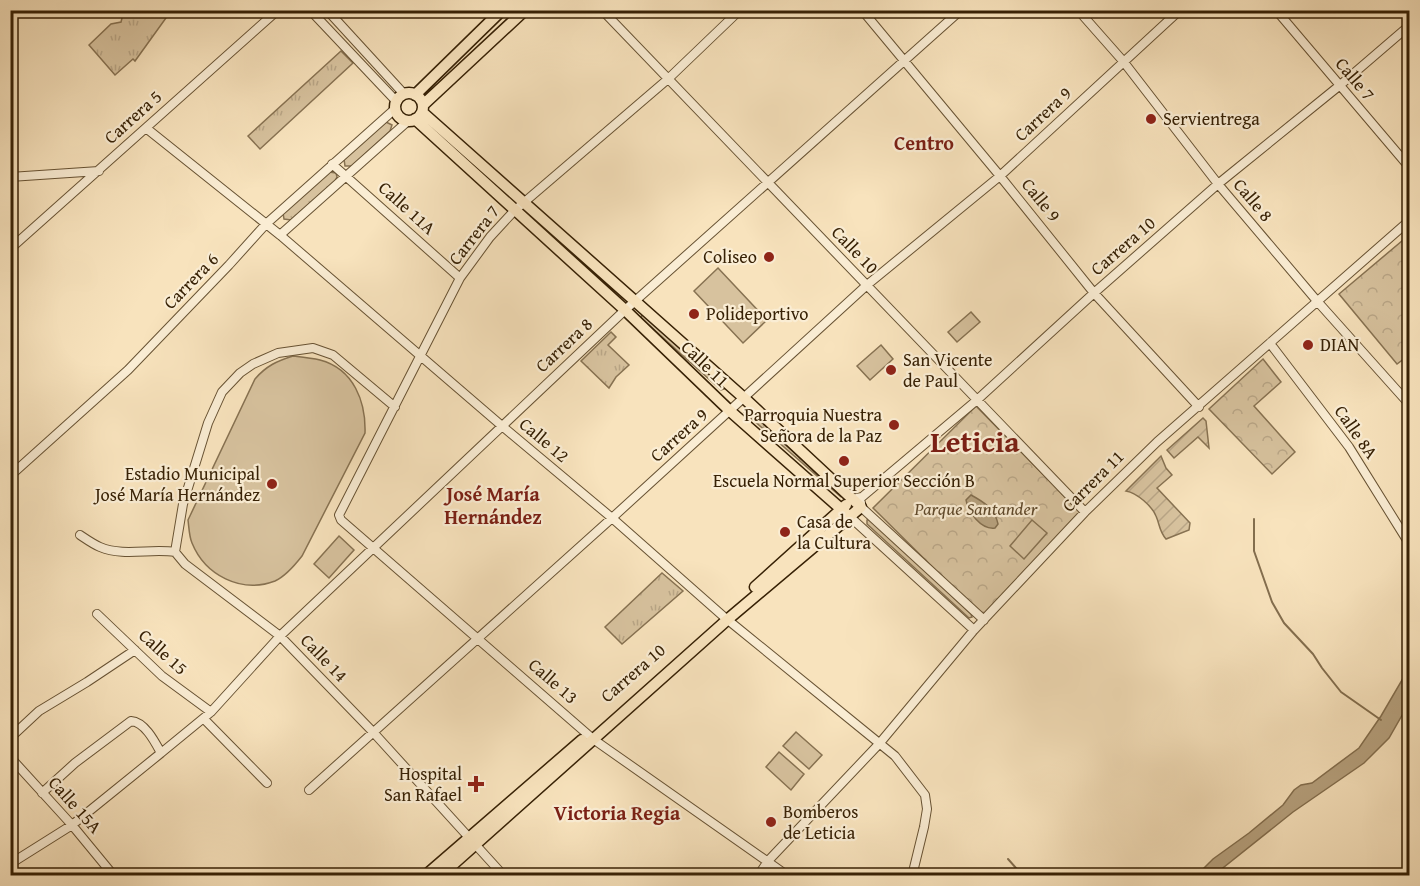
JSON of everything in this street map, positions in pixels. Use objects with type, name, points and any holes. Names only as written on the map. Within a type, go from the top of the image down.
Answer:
[{"type":"main road","name":"Carrera 6","points":[[403,100],[502,10]]},
{"type":"main road","points":[[403,100],[401,118],[417,114],[525,10]]},
{"type":"main road","points":[[403,100],[417,114]]},
{"type":"main road","name":"Calle 11","points":[[417,114],[525,203],[858,501]]},
{"type":"main road","name":"Calle 11","points":[[417,114],[514,211],[625,310],[730,411],[845,513]]},
{"type":"main road","name":"Carrera 10","points":[[425,876],[472,840],[591,737],[858,501]]},
{"type":"main road","name":"Carrera 10","points":[[440,876],[472,840]]},
{"type":"street","name":"Carrera 5","points":[[10,249],[278,10]]},
{"type":"street","points":[[310,10],[403,100]]},
{"type":"street","points":[[327,10],[403,100]]},
{"type":"street","name":"Calle 10","points":[[602,10],[1085,512]]},
{"type":"street","name":"Carrera 7","points":[[339,515],[460,278],[490,237],[514,211],[668,79],[740,10]]},
{"type":"street","name":"Calle 9","points":[[862,10],[1094,293],[1199,407]]},
{"type":"street","name":"Carrera 8","points":[[10,864],[72,825],[208,716],[280,636],[625,310],[962,10]]},
{"type":"street","name":"Calle 8","points":[[1078,10],[1123,61],[1218,184],[1317,301],[1410,405]]},
{"type":"street","name":"Carrera 9","points":[[309,790],[867,285],[1000,176],[1179,10]]},
{"type":"street","name":"Calle 7","points":[[1276,10],[1410,168]]},
{"type":"street","name":"Carrera 10","points":[[858,501],[977,400],[1218,184],[1410,25]]},
{"type":"street","name":"Carrera 6","points":[[10,476],[128,370],[266,224],[403,100]]},
{"type":"street","points":[[280,235],[417,114]]},
{"type":"street","name":"Calle 12","points":[[146,128],[280,235],[612,518],[725,618],[895,756],[925,795],[927,809],[912,876]]},
{"type":"street","name":"Calle 11A","points":[[332,164],[460,278]]},
{"type":"street","points":[[10,177],[99,171]]},
{"type":"street","name":"Carrera 11","points":[[758,876],[768,861],[879,744],[974,630],[1085,512],[1157,442],[1410,219]]},
{"type":"street","name":"Calle 8A","points":[[1271,342],[1349,447],[1410,545]]},
{"type":"street","points":[[80,535],[100,547],[124,552],[155,550],[176,552],[183,504],[208,423],[222,392],[240,373],[278,353],[314,348],[333,355],[395,407]]},
{"type":"street","name":"Calle 11","points":[[858,501],[984,620]]},
{"type":"street","name":"Calle 11","points":[[845,513],[974,630]]},
{"type":"street","name":"Calle 13","points":[[339,515],[341,520],[591,737],[788,876]]},
{"type":"street","name":"Calle 14","points":[[176,552],[185,564],[280,636],[373,732],[504,876]]},
{"type":"street","name":"Calle 15","points":[[97,614],[208,716],[267,783]]},
{"type":"street","points":[[10,738],[39,711],[135,650]]},
{"type":"street","points":[[42,793],[75,763],[131,721],[142,726],[161,753]]},
{"type":"street","name":"Calle 15A","points":[[10,758],[72,825],[114,876]]},
{"type":"green space","points":[[120,11],[171,11],[135,61],[133,59],[115,75],[89,45],[111,24],[121,22],[123,14]]},
{"type":"green space","points":[[341,51],[353,63],[260,149],[248,136]]},
{"type":"green space","points":[[386,122],[392,125],[390,131],[352,166],[345,166],[344,159]]},
{"type":"green space","points":[[329,172],[336,173],[335,181],[291,220],[284,219],[283,213]]},
{"type":"green space","points":[[532,217],[623,297],[620,298],[532,221]]},
{"type":"green space","points":[[1409,235],[1409,355],[1397,364],[1339,294]]},
{"type":"green space","points":[[718,268],[767,320],[743,343],[694,291]]},
{"type":"green space","points":[[971,312],[980,322],[957,342],[948,332]]},
{"type":"green space","points":[[642,314],[724,389],[721,390],[641,318]]},
{"type":"green space","points":[[611,332],[616,337],[608,345],[629,365],[616,377],[609,388],[581,361]]},
{"type":"green space","points":[[881,345],[893,359],[870,380],[857,366]]},
{"type":"green space","name":"Estadio Municipal José María Hernández","points":[[293,356],[317,359],[332,364],[342,371],[356,388],[363,410],[365,433],[302,556],[287,573],[275,581],[250,585],[237,583],[215,573],[198,554],[191,540],[188,520],[255,379],[272,364]]},
{"type":"green space","points":[[1263,359],[1281,382],[1254,406],[1295,452],[1272,474],[1209,409]]},
{"type":"green space","name":"Parque Santander","points":[[976,406],[1080,512],[983,617],[873,508]]},
{"type":"green space","points":[[747,407],[841,497],[744,412]]},
{"type":"green space","points":[[1203,418],[1206,421],[1209,448],[1198,437],[1174,458],[1167,450]]},
{"type":"green space","points":[[1161,456],[1172,475],[1157,488],[1190,523],[1189,530],[1166,539],[1151,508],[1144,500],[1126,491]]},
{"type":"green space","points":[[870,519],[972,617],[969,618],[867,524],[867,520]]},
{"type":"green space","points":[[1032,520],[1047,533],[1024,559],[1010,546]]},
{"type":"green space","points":[[339,536],[354,550],[329,578],[314,564]]},
{"type":"green space","points":[[662,573],[683,591],[622,644],[605,627]]},
{"type":"green space","points":[[796,732],[822,755],[809,769],[783,746]]},
{"type":"green space","points":[[779,752],[804,774],[791,790],[766,767]]},
{"type":"shaded area","points":[[971,495],[992,510],[998,524],[995,528],[985,526],[972,515],[966,500]]},
{"type":"shaded area","points":[[1409,668],[1409,703],[1389,738],[1364,763],[1293,812],[1214,875],[1197,875],[1213,859],[1283,805],[1294,790],[1301,785],[1312,783],[1359,748]]},
{"type":"waterway","points":[[1254,519],[1254,551],[1272,602],[1284,623],[1313,654],[1341,692],[1381,720]]},
{"type":"waterway","points":[[1008,859],[1023,876]]},
{"type":"place","name":"Servientrega","points":[[1151,119]]},
{"type":"place","name":"Coliseo","points":[[769,257]]},
{"type":"place","name":"Polideportivo","points":[[694,314]]},
{"type":"place","name":"DIAN","points":[[1308,345]]},
{"type":"place","name":"San Vicente de Paul","points":[[891,370]]},
{"type":"place","name":"Parroquia Nuestra Señora de la Paz","points":[[894,425]]},
{"type":"place","name":"Escuela Normal Superior Sección B","points":[[844,461]]},
{"type":"place","name":"Estadio Municipal José María Hernández","points":[[272,484]]},
{"type":"place","name":"Casa de la Cultura","points":[[785,532]]},
{"type":"place","name":"Hospital San Rafael","points":[[476,784]]},
{"type":"place","name":"Bomberos de Leticia","points":[[771,822]]},
{"type":"district","name":"Centro","points":[[924,143]]},
{"type":"district","name":"Leticia","points":[[975,442]]},
{"type":"district","name":"José María Hernández","points":[[493,506]]},
{"type":"district","name":"Victoria Regia","points":[[617,813]]}]
